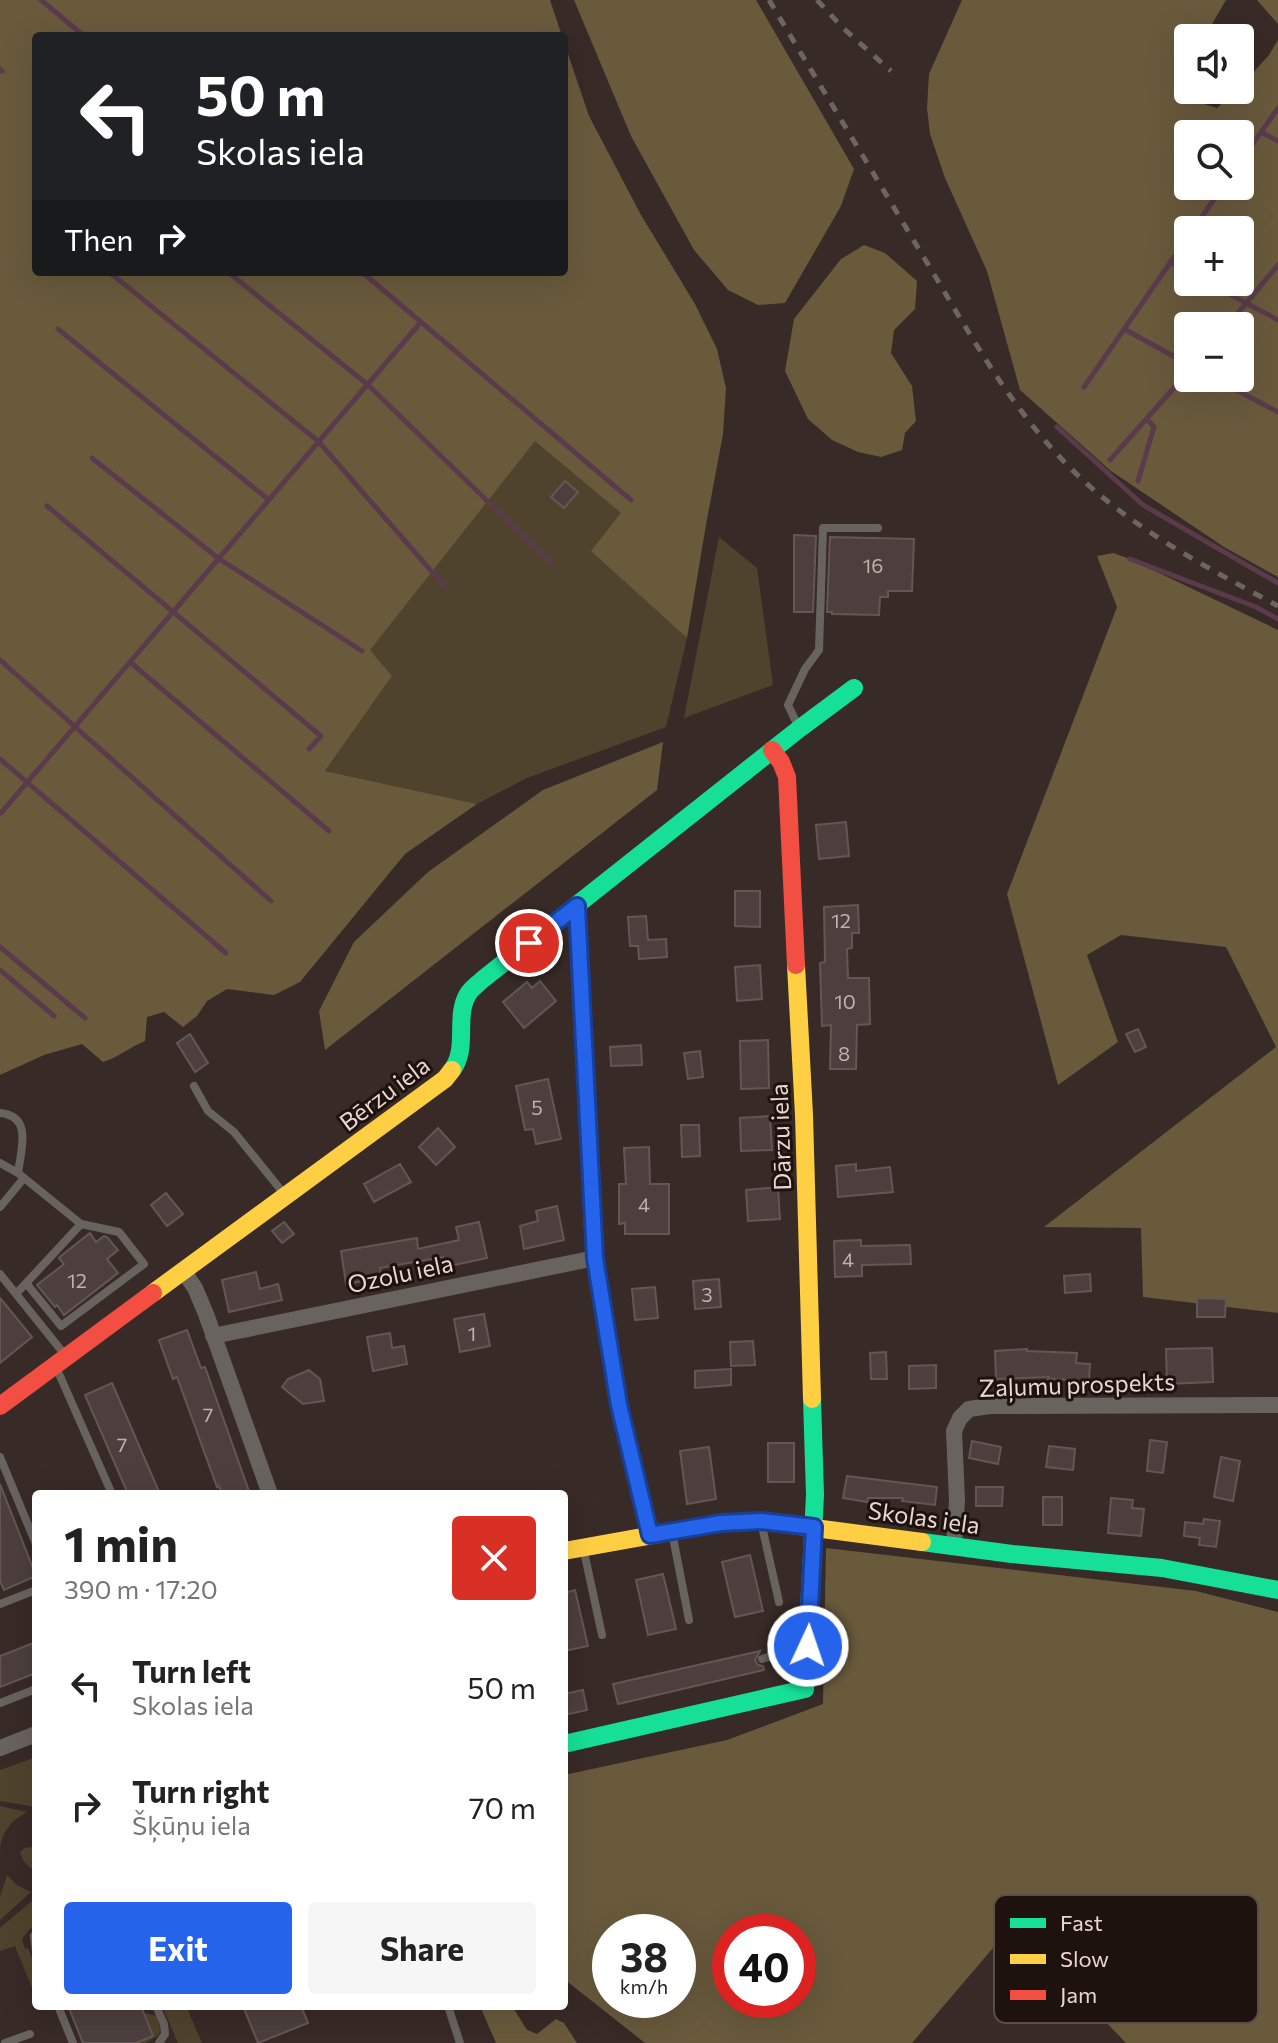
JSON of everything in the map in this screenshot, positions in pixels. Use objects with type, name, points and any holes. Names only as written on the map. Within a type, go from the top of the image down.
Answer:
[{"type":"street","name":"Bērzu iela","points":[[0,1406],[445,1079],[456,1065],[461,1048],[463,1009],[468,993],[854,688]]},
{"type":"street","name":"Dārzu iela","points":[[568,1743],[805,1689],[815,1495],[804,1131],[787,777],[772,750]]},
{"type":"street","points":[[577,906],[595,1258],[619,1405],[650,1535]]},
{"type":"street","name":"Ozolu iela","points":[[213,1336],[595,1258]]},
{"type":"street","points":[[184,1272],[195,1288],[269,1490]]},
{"type":"street","name":"Zaļumu prospekts","points":[[954,1545],[957,1501],[954,1431],[969,1409],[990,1406],[1278,1405]]},
{"type":"street","name":"Skolas iela","points":[[568,1550],[721,1523],[761,1521],[1012,1554],[1162,1568],[1278,1590]]},
{"type":"street","points":[[0,1748],[32,1736]]},
{"type":"lane","points":[[799,729],[788,705],[805,669],[819,650],[823,528],[878,528]]},
{"type":"lane","points":[[194,1086],[208,1111],[234,1132],[286,1197]]},
{"type":"lane","points":[[0,1113],[22,1125],[23,1137],[21,1176],[0,1207]]},
{"type":"lane","points":[[0,1163],[81,1224],[119,1232],[144,1264],[61,1326],[26,1283]]},
{"type":"lane","points":[[16,1294],[81,1224]]},
{"type":"lane","points":[[0,1274],[60,1360],[110,1490]]},
{"type":"lane","points":[[0,1457],[32,1534]]},
{"type":"lane","points":[[761,1521],[779,1602]]},
{"type":"lane","points":[[672,1531],[689,1620]]},
{"type":"lane","points":[[583,1547],[602,1635]]},
{"type":"lane","points":[[0,1604],[32,1592]]},
{"type":"lane","points":[[762,1659],[808,1646]]},
{"type":"lane","points":[[0,1703],[32,1691]]},
{"type":"lane","points":[[60,2010],[73,2043]]},
{"type":"lane","points":[[158,2010],[165,2034],[159,2043]]},
{"type":"lane","points":[[449,2010],[460,2043]]},
{"type":"lane","points":[[5,2043],[30,2034]]},
{"type":"shaded area","points":[[0,0],[550,0],[561,32],[32,32],[32,276],[568,276],[568,54],[589,116],[717,349],[726,388],[723,434],[687,638],[591,551],[621,513],[535,441],[370,650],[392,676],[325,771],[477,804],[405,854],[300,982],[274,995],[227,989],[207,1001],[197,1016],[183,1027],[164,1012],[147,1017],[145,1041],[103,1062],[82,1044],[44,1055],[0,1075]]},
{"type":"shaded area","points":[[574,0],[756,0],[854,169],[841,206],[785,303],[758,305],[728,290],[694,250],[631,136]]},
{"type":"shaded area","points":[[962,0],[1226,0],[1212,24],[1174,24],[1174,104],[1204,104],[1217,108],[1221,104],[1254,104],[1254,72],[1278,40],[1278,577],[1224,547],[1111,471],[1020,390],[987,271],[945,178],[930,134],[927,108],[929,74]]},
{"type":"shaded area","points":[[1257,0],[1278,0],[1278,24]]},
{"type":"shaded area","points":[[864,245],[885,253],[917,281],[915,309],[894,330],[891,353],[912,386],[916,421],[905,433],[902,450],[881,457],[858,452],[832,440],[808,419],[785,371],[794,319],[841,259]]},
{"type":"shaded area","points":[[535,440],[622,513],[592,551],[687,638],[666,727],[527,778],[477,804],[325,771],[392,676],[369,650]]},
{"type":"shaded area","points":[[719,537],[757,568],[773,685],[684,718]]},
{"type":"shaded area","points":[[1113,553],[1278,630],[1278,1313],[1143,1297],[1141,1228],[1044,1227],[1276,1047],[1226,947],[1121,935],[1087,955],[1118,1042],[1058,1085],[1007,894],[1117,607],[1097,556]]},
{"type":"shaded area","points":[[663,742],[657,790],[325,1050],[319,1011],[354,942],[428,872],[543,790]]},
{"type":"shaded area","points":[[826,1548],[1196,1591],[1278,1612],[1278,2043],[1126,2043],[1107,2023],[1258,2023],[1258,1895],[994,1895],[994,1947],[912,2043],[645,2043],[613,2018],[696,2018],[696,1914],[592,1914],[592,2001],[568,1982],[568,1774],[727,1740],[823,1704]]},
{"type":"shaded area","points":[[32,1758],[32,1806],[0,1801],[0,1770]]},
{"type":"shaded area","points":[[0,1806],[27,1812],[8,1827],[0,1851]]},
{"type":"shaded area","points":[[25,1848],[32,1849],[32,1869],[20,1852]]},
{"type":"shaded area","points":[[7,1875],[31,1892],[0,1920],[0,1897]]},
{"type":"shaded area","points":[[32,1901],[32,1928],[22,1939],[32,1958],[32,1988],[15,1946],[0,1951],[0,1928]]},
{"type":"shaded area","points":[[164,2010],[188,2010],[202,2043],[178,2043]]},
{"type":"shaded area","points":[[482,2010],[514,2010],[527,2030],[537,2034],[556,2019],[564,2023],[577,2043],[496,2043]]},
{"type":"shaded area","points":[[144,2013],[158,2016],[159,2035],[145,2043],[136,2043],[153,2036]]},
{"type":"building","points":[[565,481],[578,492],[564,508],[551,497]]},
{"type":"building","points":[[794,535],[816,536],[813,612],[794,612]]},
{"type":"building","points":[[830,537],[914,539],[912,591],[888,591],[888,597],[880,597],[879,615],[827,612]]},
{"type":"building","points":[[846,822],[849,856],[819,859],[816,825]]},
{"type":"building","points":[[735,891],[760,891],[760,927],[735,926]]},
{"type":"building","points":[[858,905],[859,933],[852,933],[852,948],[847,949],[848,978],[869,978],[870,1024],[857,1025],[856,1069],[830,1069],[831,1025],[822,1026],[820,963],[825,962],[824,907]]},
{"type":"building","points":[[646,916],[648,940],[666,939],[667,957],[639,959],[638,946],[630,946],[628,917]]},
{"type":"building","points":[[760,965],[762,999],[737,1001],[735,967]]},
{"type":"building","points":[[540,981],[556,1001],[524,1028],[503,1002],[527,982],[532,988]]},
{"type":"building","points":[[1138,1029],[1146,1047],[1135,1052],[1126,1034]]},
{"type":"building","points":[[190,1034],[208,1063],[195,1072],[177,1043]]},
{"type":"building","points":[[768,1040],[769,1088],[741,1089],[740,1041]]},
{"type":"building","points":[[641,1045],[642,1065],[611,1066],[610,1047]]},
{"type":"building","points":[[700,1051],[703,1077],[688,1079],[684,1053]]},
{"type":"building","points":[[548,1079],[561,1139],[536,1144],[533,1129],[525,1130],[516,1086]]},
{"type":"building","points":[[770,1116],[772,1150],[741,1151],[740,1118]]},
{"type":"building","points":[[681,1125],[699,1125],[700,1156],[682,1157]]},
{"type":"building","points":[[438,1128],[455,1147],[436,1165],[419,1147]]},
{"type":"building","points":[[649,1147],[650,1184],[669,1184],[669,1234],[625,1234],[625,1223],[619,1224],[619,1184],[626,1184],[624,1148]]},
{"type":"building","points":[[400,1164],[411,1182],[374,1202],[364,1184]]},
{"type":"building","points":[[856,1164],[856,1171],[890,1167],[893,1192],[838,1197],[836,1166]]},
{"type":"building","points":[[778,1187],[780,1219],[748,1221],[746,1190]]},
{"type":"building","points":[[166,1193],[183,1214],[167,1226],[151,1205]]},
{"type":"building","points":[[557,1206],[564,1240],[524,1249],[520,1226],[538,1221],[536,1211]]},
{"type":"building","points":[[284,1222],[294,1234],[282,1243],[272,1231]]},
{"type":"building","points":[[479,1222],[487,1258],[445,1267],[443,1257],[380,1268],[382,1278],[346,1284],[341,1251],[417,1238],[418,1249],[459,1240],[456,1227]]},
{"type":"building","points":[[90,1233],[96,1242],[107,1237],[118,1250],[107,1259],[118,1273],[64,1315],[37,1285],[64,1264],[59,1258]]},
{"type":"building","points":[[861,1240],[861,1246],[910,1245],[911,1264],[862,1265],[862,1276],[835,1277],[834,1241]]},
{"type":"building","points":[[256,1272],[260,1289],[278,1284],[282,1300],[229,1312],[222,1280]]},
{"type":"building","points":[[1090,1274],[1091,1291],[1065,1293],[1064,1276]]},
{"type":"building","points":[[719,1279],[721,1307],[695,1309],[693,1281]]},
{"type":"building","points":[[655,1287],[658,1318],[635,1320],[632,1289]]},
{"type":"building","points":[[0,1298],[32,1337],[0,1363]]},
{"type":"building","points":[[1197,1298],[1226,1299],[1225,1317],[1197,1317]]},
{"type":"building","points":[[484,1314],[490,1346],[460,1352],[454,1319]]},
{"type":"building","points":[[187,1330],[201,1368],[205,1367],[249,1490],[220,1490],[217,1487],[177,1377],[173,1379],[159,1340]]},
{"type":"building","points":[[390,1333],[392,1348],[404,1346],[407,1364],[373,1371],[367,1337]]},
{"type":"building","points":[[753,1341],[755,1365],[731,1366],[730,1342]]},
{"type":"building","points":[[1212,1348],[1213,1382],[1167,1384],[1166,1349]]},
{"type":"building","points":[[1027,1349],[1077,1353],[1076,1363],[1090,1364],[1089,1381],[1049,1377],[996,1379],[995,1351]]},
{"type":"building","points":[[886,1352],[887,1379],[871,1379],[870,1353]]},
{"type":"building","points":[[936,1365],[936,1388],[909,1389],[909,1366]]},
{"type":"building","points":[[731,1369],[731,1385],[695,1388],[695,1371]]},
{"type":"building","points":[[309,1370],[320,1379],[324,1401],[303,1404],[282,1387],[288,1379]]},
{"type":"building","points":[[112,1383],[158,1490],[126,1490],[85,1395]]},
{"type":"building","points":[[1150,1440],[1167,1442],[1163,1473],[1147,1471]]},
{"type":"building","points":[[972,1441],[1001,1447],[998,1464],[969,1458]]},
{"type":"building","points":[[768,1443],[794,1443],[794,1482],[768,1482]]},
{"type":"building","points":[[1049,1446],[1075,1449],[1073,1470],[1046,1467]]},
{"type":"building","points":[[709,1447],[716,1499],[687,1504],[680,1451]]},
{"type":"building","points":[[1221,1457],[1240,1461],[1233,1501],[1214,1497]]},
{"type":"building","points":[[847,1476],[937,1487],[935,1505],[902,1501],[903,1498],[868,1498],[867,1502],[843,1498]]},
{"type":"building","points":[[0,1484],[32,1566],[32,1578],[4,1590],[0,1581]]},
{"type":"building","points":[[976,1487],[1003,1487],[1002,1506],[976,1506]]},
{"type":"building","points":[[1043,1497],[1062,1497],[1062,1525],[1043,1525]]},
{"type":"building","points":[[1111,1498],[1133,1500],[1132,1508],[1144,1509],[1141,1536],[1108,1533]]},
{"type":"building","points":[[1204,1519],[1220,1521],[1216,1547],[1199,1545],[1200,1538],[1184,1536],[1185,1522],[1203,1524]]},
{"type":"building","points":[[750,1555],[763,1611],[735,1617],[722,1562]]},
{"type":"building","points":[[663,1574],[676,1629],[648,1635],[636,1580]]},
{"type":"building","points":[[575,1590],[588,1646],[568,1650],[568,1592]]},
{"type":"building","points":[[32,1644],[32,1675],[0,1687],[0,1656]]},
{"type":"building","points":[[760,1651],[755,1660],[764,1670],[618,1704],[613,1684]]},
{"type":"building","points":[[583,1690],[587,1710],[568,1714],[568,1693]]},
{"type":"building","points":[[70,2010],[143,2010],[153,2036],[136,2043],[83,2043]]},
{"type":"building","points":[[245,2010],[303,2010],[308,2023],[258,2043]]},
{"type":"waterway","points":[[41,0],[79,32]]},
{"type":"waterway","points":[[1254,142],[1278,108]]},
{"type":"waterway","points":[[1261,132],[1278,141]]},
{"type":"waterway","points":[[1203,216],[1213,200]]},
{"type":"waterway","points":[[1084,387],[1174,257]]},
{"type":"waterway","points":[[1170,262],[1174,264]]},
{"type":"waterway","points":[[1239,312],[1278,265]]},
{"type":"waterway","points":[[114,276],[318,441],[447,589]]},
{"type":"waterway","points":[[233,276],[367,384],[551,563]]},
{"type":"waterway","points":[[367,276],[631,500]]},
{"type":"waterway","points":[[1233,296],[1278,320]]},
{"type":"waterway","points":[[0,814],[421,322]]},
{"type":"waterway","points":[[58,329],[269,500]]},
{"type":"waterway","points":[[1124,329],[1174,356]]},
{"type":"waterway","points":[[1110,460],[1174,388]]},
{"type":"waterway","points":[[1240,392],[1278,412]]},
{"type":"waterway","points":[[1138,481],[1154,427],[1147,419]]},
{"type":"waterway","points":[[1057,427],[1143,505],[1278,583]]},
{"type":"waterway","points":[[92,458],[218,558],[362,651]]},
{"type":"waterway","points":[[47,506],[321,736],[309,749]]},
{"type":"waterway","points":[[1130,559],[1256,607],[1278,619]]},
{"type":"waterway","points":[[0,660],[271,901]]},
{"type":"waterway","points":[[130,662],[329,831]]},
{"type":"waterway","points":[[0,759],[226,953]]},
{"type":"waterway","points":[[0,947],[85,1018]]},
{"type":"waterway","points":[[0,970],[54,1016]]},
{"type":"railway","points":[[769,0],[979,349],[1038,432],[1085,482],[1130,518],[1177,550],[1278,606]]},
{"type":"railway","points":[[817,0],[891,71]]},
{"type":"traffic: fast","points":[[452,1070],[460,1052],[464,1003],[473,988],[854,688]]},
{"type":"traffic: fast","points":[[568,1743],[805,1689],[815,1495],[812,1399]]},
{"type":"traffic: fast","points":[[922,1542],[1162,1568],[1278,1590]]},
{"type":"traffic: slow","points":[[796,965],[804,1115],[812,1399]]},
{"type":"traffic: slow","points":[[153,1293],[445,1079],[452,1070]]},
{"type":"traffic: slow","points":[[568,1550],[721,1523],[761,1521],[922,1542]]},
{"type":"traffic: jam","points":[[772,750],[787,777],[796,965]]},
{"type":"traffic: jam","points":[[0,1406],[153,1293]]},
{"type":"route","points":[[529,943],[577,906],[595,1258],[619,1405],[650,1535],[721,1523],[761,1521],[814,1527],[808,1646]]}]
